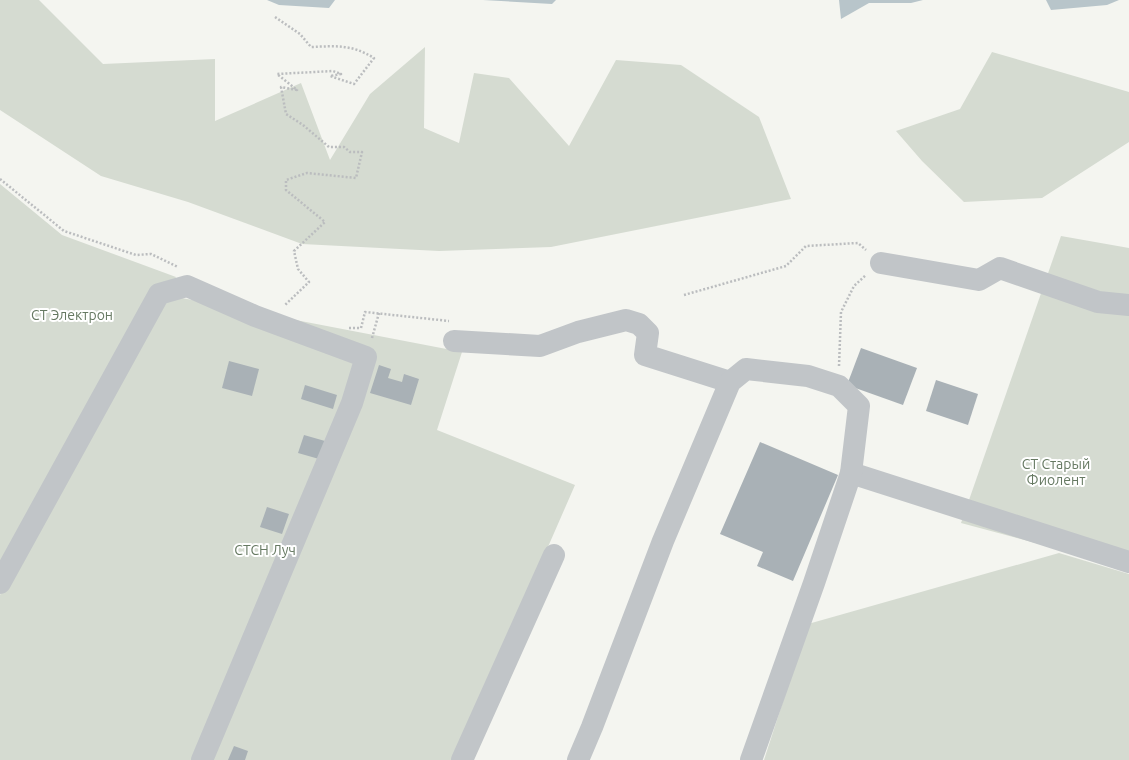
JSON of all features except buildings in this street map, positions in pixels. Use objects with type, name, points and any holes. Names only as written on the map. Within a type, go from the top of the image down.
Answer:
[{"type":"street","points":[[881,263],[979,280],[1000,268],[1098,302],[1129,305]]},
{"type":"street","points":[[0,583],[160,294],[187,286],[255,316],[369,348],[352,403],[202,760]]},
{"type":"street","points":[[453,331],[540,346],[578,332],[626,320],[638,324],[648,333],[645,355],[730,382]]},
{"type":"street","points":[[578,760],[663,541],[730,382],[746,369],[808,376],[839,386],[859,406],[851,473],[752,760]]},
{"type":"street","points":[[851,473],[1129,562]]},
{"type":"street","points":[[462,760],[554,555]]},
{"type":"path","points":[[275,17],[300,34],[311,47],[342,46],[361,50],[374,58],[354,84],[330,76],[341,74],[333,71],[277,74],[297,90],[281,87],[286,114],[303,125],[329,147],[344,147],[350,152],[362,152],[356,178],[308,173],[286,180],[286,190],[325,222],[294,251],[298,269],[309,282],[285,305],[285,310]]},
{"type":"path","points":[[0,180],[64,231],[136,255]]},
{"type":"path","points":[[684,295],[786,266],[806,246],[858,243],[881,263],[854,286],[841,312],[839,386]]},
{"type":"path","points":[[361,328],[365,312],[379,313],[453,331]]},
{"type":"path","points":[[369,348],[379,313]]},
{"type":"green space","points":[[0,0],[39,0],[103,64],[215,59],[215,121],[301,83],[330,160],[370,94],[425,47],[424,128],[459,143],[474,73],[509,78],[569,146],[616,60],[681,65],[759,117],[791,199],[551,247],[439,251],[302,244],[188,202],[101,176],[0,110]]},
{"type":"green space","points":[[992,52],[1129,92],[1129,142],[1042,198],[964,202],[922,161],[896,131],[960,109]]},
{"type":"green space","name":"СТ Электрон","points":[[0,184],[62,235],[176,277],[0,588]]},
{"type":"green space","name":"СТ Старый Фиолент","points":[[1061,236],[1129,248],[1129,568],[961,523]]},
{"type":"green space","name":"СТСН Луч","points":[[182,298],[462,352],[437,430],[575,485],[455,760],[0,760],[0,595],[165,299]]},
{"type":"green space","points":[[1059,553],[1129,574],[1129,760],[764,760],[808,624]]},
{"type":"shaded area","points":[[267,0],[335,0],[329,8],[279,5]]},
{"type":"shaded area","points":[[483,0],[556,0],[552,4]]},
{"type":"shaded area","points":[[839,0],[923,0],[911,3],[869,3],[841,19]]},
{"type":"shaded area","points":[[1046,0],[1119,0],[1107,5],[1051,10]]}]
